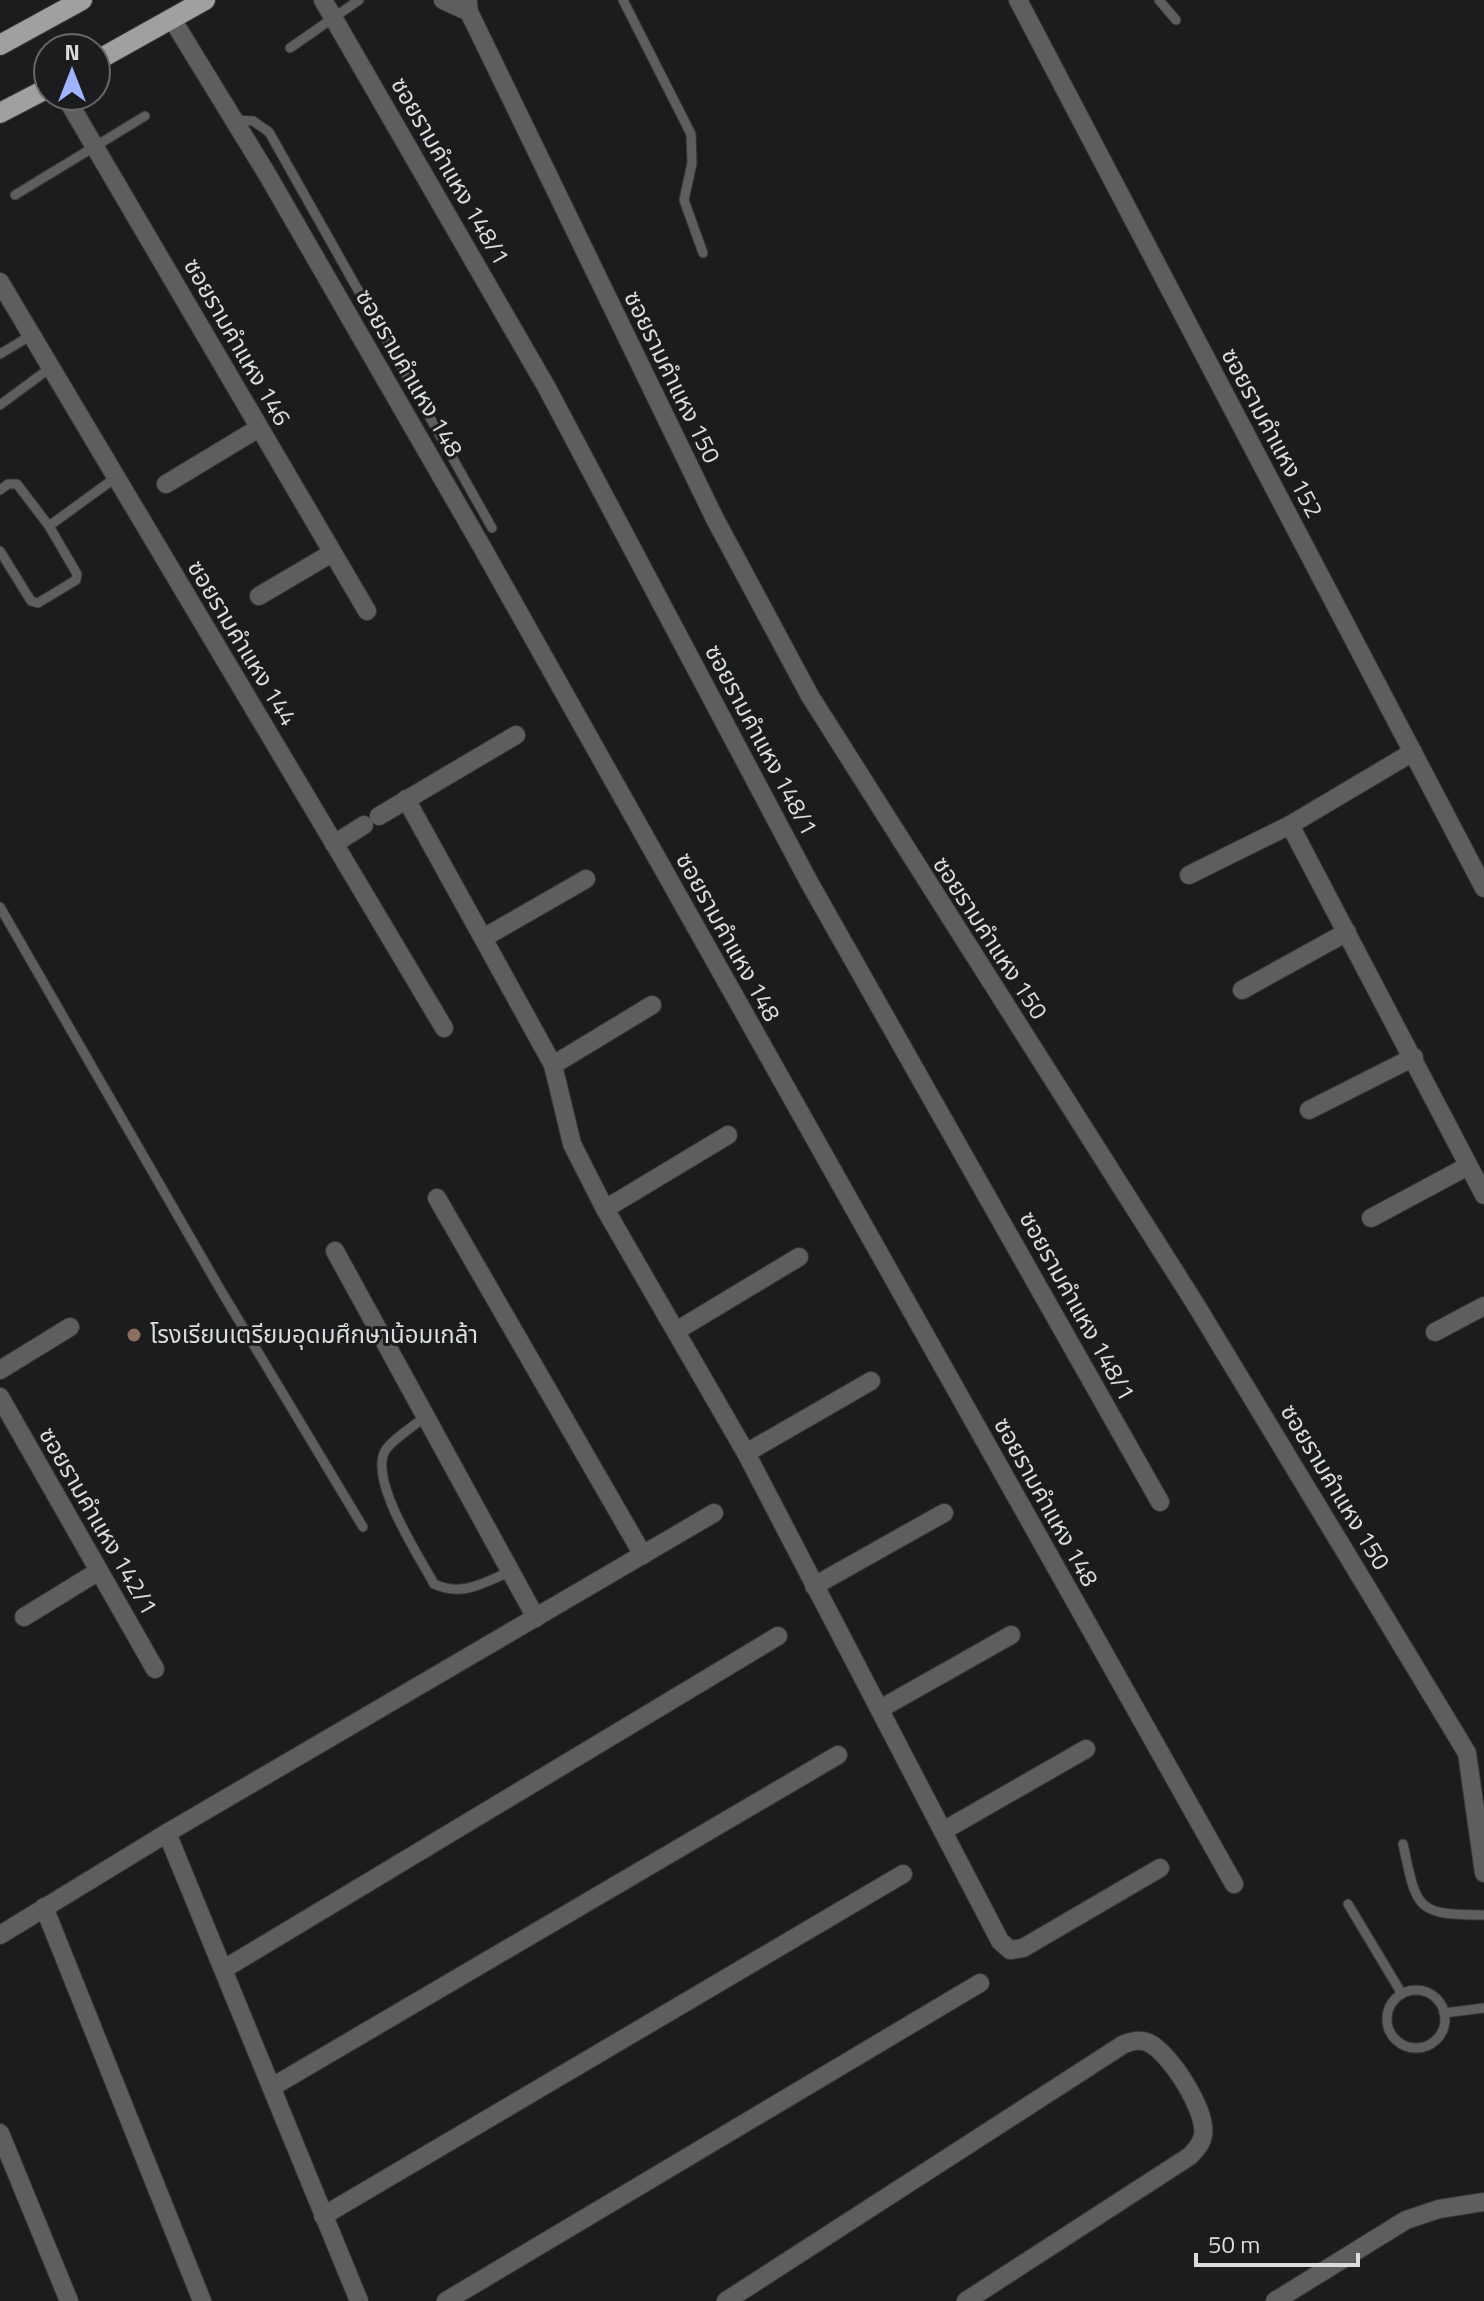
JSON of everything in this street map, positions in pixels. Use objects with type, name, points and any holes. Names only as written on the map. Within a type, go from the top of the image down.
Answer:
[{"type":"main road","points":[[0,45],[59,6],[82,0]]},
{"type":"main road","points":[[112,52],[205,0]]},
{"type":"main road","points":[[0,113],[32,96]]},
{"type":"street","name":"ซอยรามคำแหง 148/1","points":[[323,0],[547,388],[809,882],[1160,1502]]},
{"type":"street","name":"ซอยรามคำแหง 150","points":[[443,0],[468,6],[708,505],[810,696],[1196,1305],[1461,1742],[1467,1753],[1480,1821],[1484,1873]]},
{"type":"street","name":"ซอยรามคำแหง 152","points":[[1018,0],[1484,888]]},
{"type":"street","name":"ซอยรามคำแหง 148","points":[[172,19],[482,547],[1234,1884]]},
{"type":"street","name":"ซอยรามคำแหง 146","points":[[74,112],[367,611]]},
{"type":"street","name":"ซอยรามคำแหง 144","points":[[0,282],[444,1028]]},
{"type":"street","points":[[166,484],[259,428]]},
{"type":"street","points":[[259,596],[332,553]]},
{"type":"street","points":[[334,844],[516,735]]},
{"type":"street","points":[[1189,875],[1290,825],[1413,752]]},
{"type":"street","points":[[406,799],[553,1065],[572,1144],[605,1209],[746,1453],[1000,1941],[1010,1950],[1023,1948],[1160,1868]]},
{"type":"street","points":[[1290,825],[1484,1195]]},
{"type":"street","points":[[485,937],[586,879]]},
{"type":"street","points":[[1242,990],[1347,932]]},
{"type":"street","points":[[553,1065],[652,1005]]},
{"type":"street","points":[[1309,1110],[1414,1057]]},
{"type":"street","points":[[605,1209],[728,1135]]},
{"type":"street","points":[[1371,1218],[1468,1166]]},
{"type":"street","points":[[437,1198],[643,1555]]},
{"type":"street","points":[[335,1251],[536,1618]]},
{"type":"street","points":[[676,1331],[799,1257]]},
{"type":"street","points":[[1435,1332],[1484,1306]]},
{"type":"street","points":[[0,1370],[70,1327]]},
{"type":"street","points":[[746,1453],[871,1381]]},
{"type":"street","name":"ซอยรามคำแหง 142/1","points":[[0,1397],[155,1669]]},
{"type":"street","points":[[0,1935],[167,1833],[714,1513]]},
{"type":"street","points":[[814,1586],[944,1513]]},
{"type":"street","points":[[24,1617],[99,1571]]},
{"type":"street","points":[[880,1709],[1011,1635]]},
{"type":"street","points":[[224,1969],[778,1636]]},
{"type":"street","points":[[943,1831],[1086,1749]]},
{"type":"street","points":[[272,2087],[838,1755]]},
{"type":"street","points":[[167,1833],[359,2301]]},
{"type":"street","points":[[323,2216],[903,1874]]},
{"type":"street","points":[[44,1907],[202,2301]]},
{"type":"street","points":[[446,2301],[980,1983]]},
{"type":"street","points":[[726,2301],[1124,2044],[1138,2040],[1151,2044],[1171,2063],[1192,2097],[1204,2131],[1201,2144],[1190,2156],[966,2301]]},
{"type":"street","points":[[0,2133],[69,2301]]},
{"type":"street","points":[[1275,2301],[1406,2220],[1439,2209],[1484,2202]]},
{"type":"lane","points":[[290,48],[359,0]]},
{"type":"lane","points":[[623,0],[691,134],[692,163],[684,200],[703,253]]},
{"type":"lane","points":[[1159,0],[1176,20]]},
{"type":"lane","points":[[15,195],[145,116]]},
{"type":"lane","points":[[233,120],[253,121],[269,132],[492,528]]},
{"type":"lane","points":[[0,354],[30,336]]},
{"type":"lane","points":[[0,405],[50,368]]},
{"type":"lane","points":[[49,526],[115,478]]},
{"type":"lane","points":[[0,490],[8,484],[17,484],[49,526],[77,574],[70,586],[38,603],[25,592],[0,551]]},
{"type":"lane","points":[[0,907],[220,1289],[363,1527]]},
{"type":"lane","points":[[426,1416],[386,1449],[379,1468],[384,1487],[434,1584],[449,1591],[467,1590],[511,1571]]},
{"type":"lane","points":[[1403,1844],[1417,1901],[1428,1910],[1444,1915],[1484,1915]]},
{"type":"lane","points":[[1348,1904],[1402,1994]]},
{"type":"lane","points":[[1428,1993],[1444,2013],[1442,2031],[1430,2044],[1421,2048],[1403,2046],[1390,2033],[1387,2024],[1389,2007],[1402,1994],[1428,1993]]},
{"type":"lane","points":[[1444,2013],[1484,2008]]},
{"type":"place","name":"โรงเรียนเตรียมอุดมศึกษาน้อมเกล้า","points":[[134,1335]]}]
